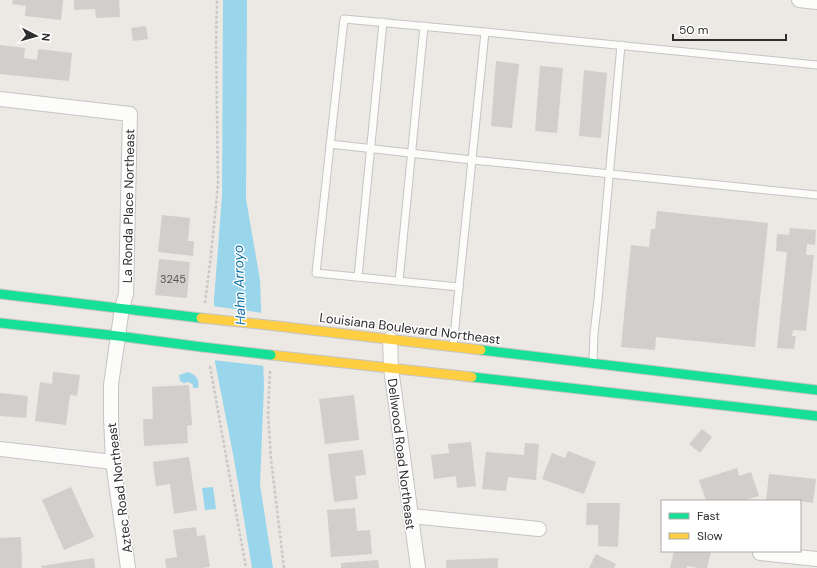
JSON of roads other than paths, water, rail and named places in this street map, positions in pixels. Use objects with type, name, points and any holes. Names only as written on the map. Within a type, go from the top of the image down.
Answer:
[{"type":"main road","name":"Louisiana Boulevard Northeast","points":[[0,294],[593,362],[622,369],[817,390]]},
{"type":"main road","points":[[0,323],[118,336],[202,348],[620,390],[817,416]]},
{"type":"street","points":[[799,0],[817,2]]},
{"type":"street","name":"La Ronda Place Northeast","points":[[0,99],[130,114],[126,294],[122,308]]},
{"type":"street","name":"Aztec Road Northeast","points":[[122,308],[111,385],[110,418],[113,462],[128,568]]},
{"type":"street","name":"Dellwood Road Northeast","points":[[390,339],[391,368],[418,568]]},
{"type":"street","points":[[0,449],[113,462]]},
{"type":"street","points":[[411,516],[539,529]]},
{"type":"street","points":[[760,553],[817,559]]},
{"type":"lane","points":[[459,287],[316,273],[344,19],[817,65]]},
{"type":"lane","points":[[358,277],[383,22]]},
{"type":"lane","points":[[400,281],[424,26]]},
{"type":"lane","points":[[453,346],[485,32]]},
{"type":"lane","points":[[593,362],[594,333],[621,45]]},
{"type":"lane","points":[[330,144],[817,195]]},
{"type":"water","name":"Hahn Arroyo","points":[[223,0],[247,0],[246,199],[260,280],[264,385],[260,485],[273,568],[252,568],[234,459],[215,362],[214,300],[222,196]]},
{"type":"water","points":[[188,372],[197,378],[198,388],[193,388],[193,385],[189,382],[184,383],[180,381],[179,375]]},
{"type":"water","points":[[213,487],[216,509],[205,510],[202,488]]}]
